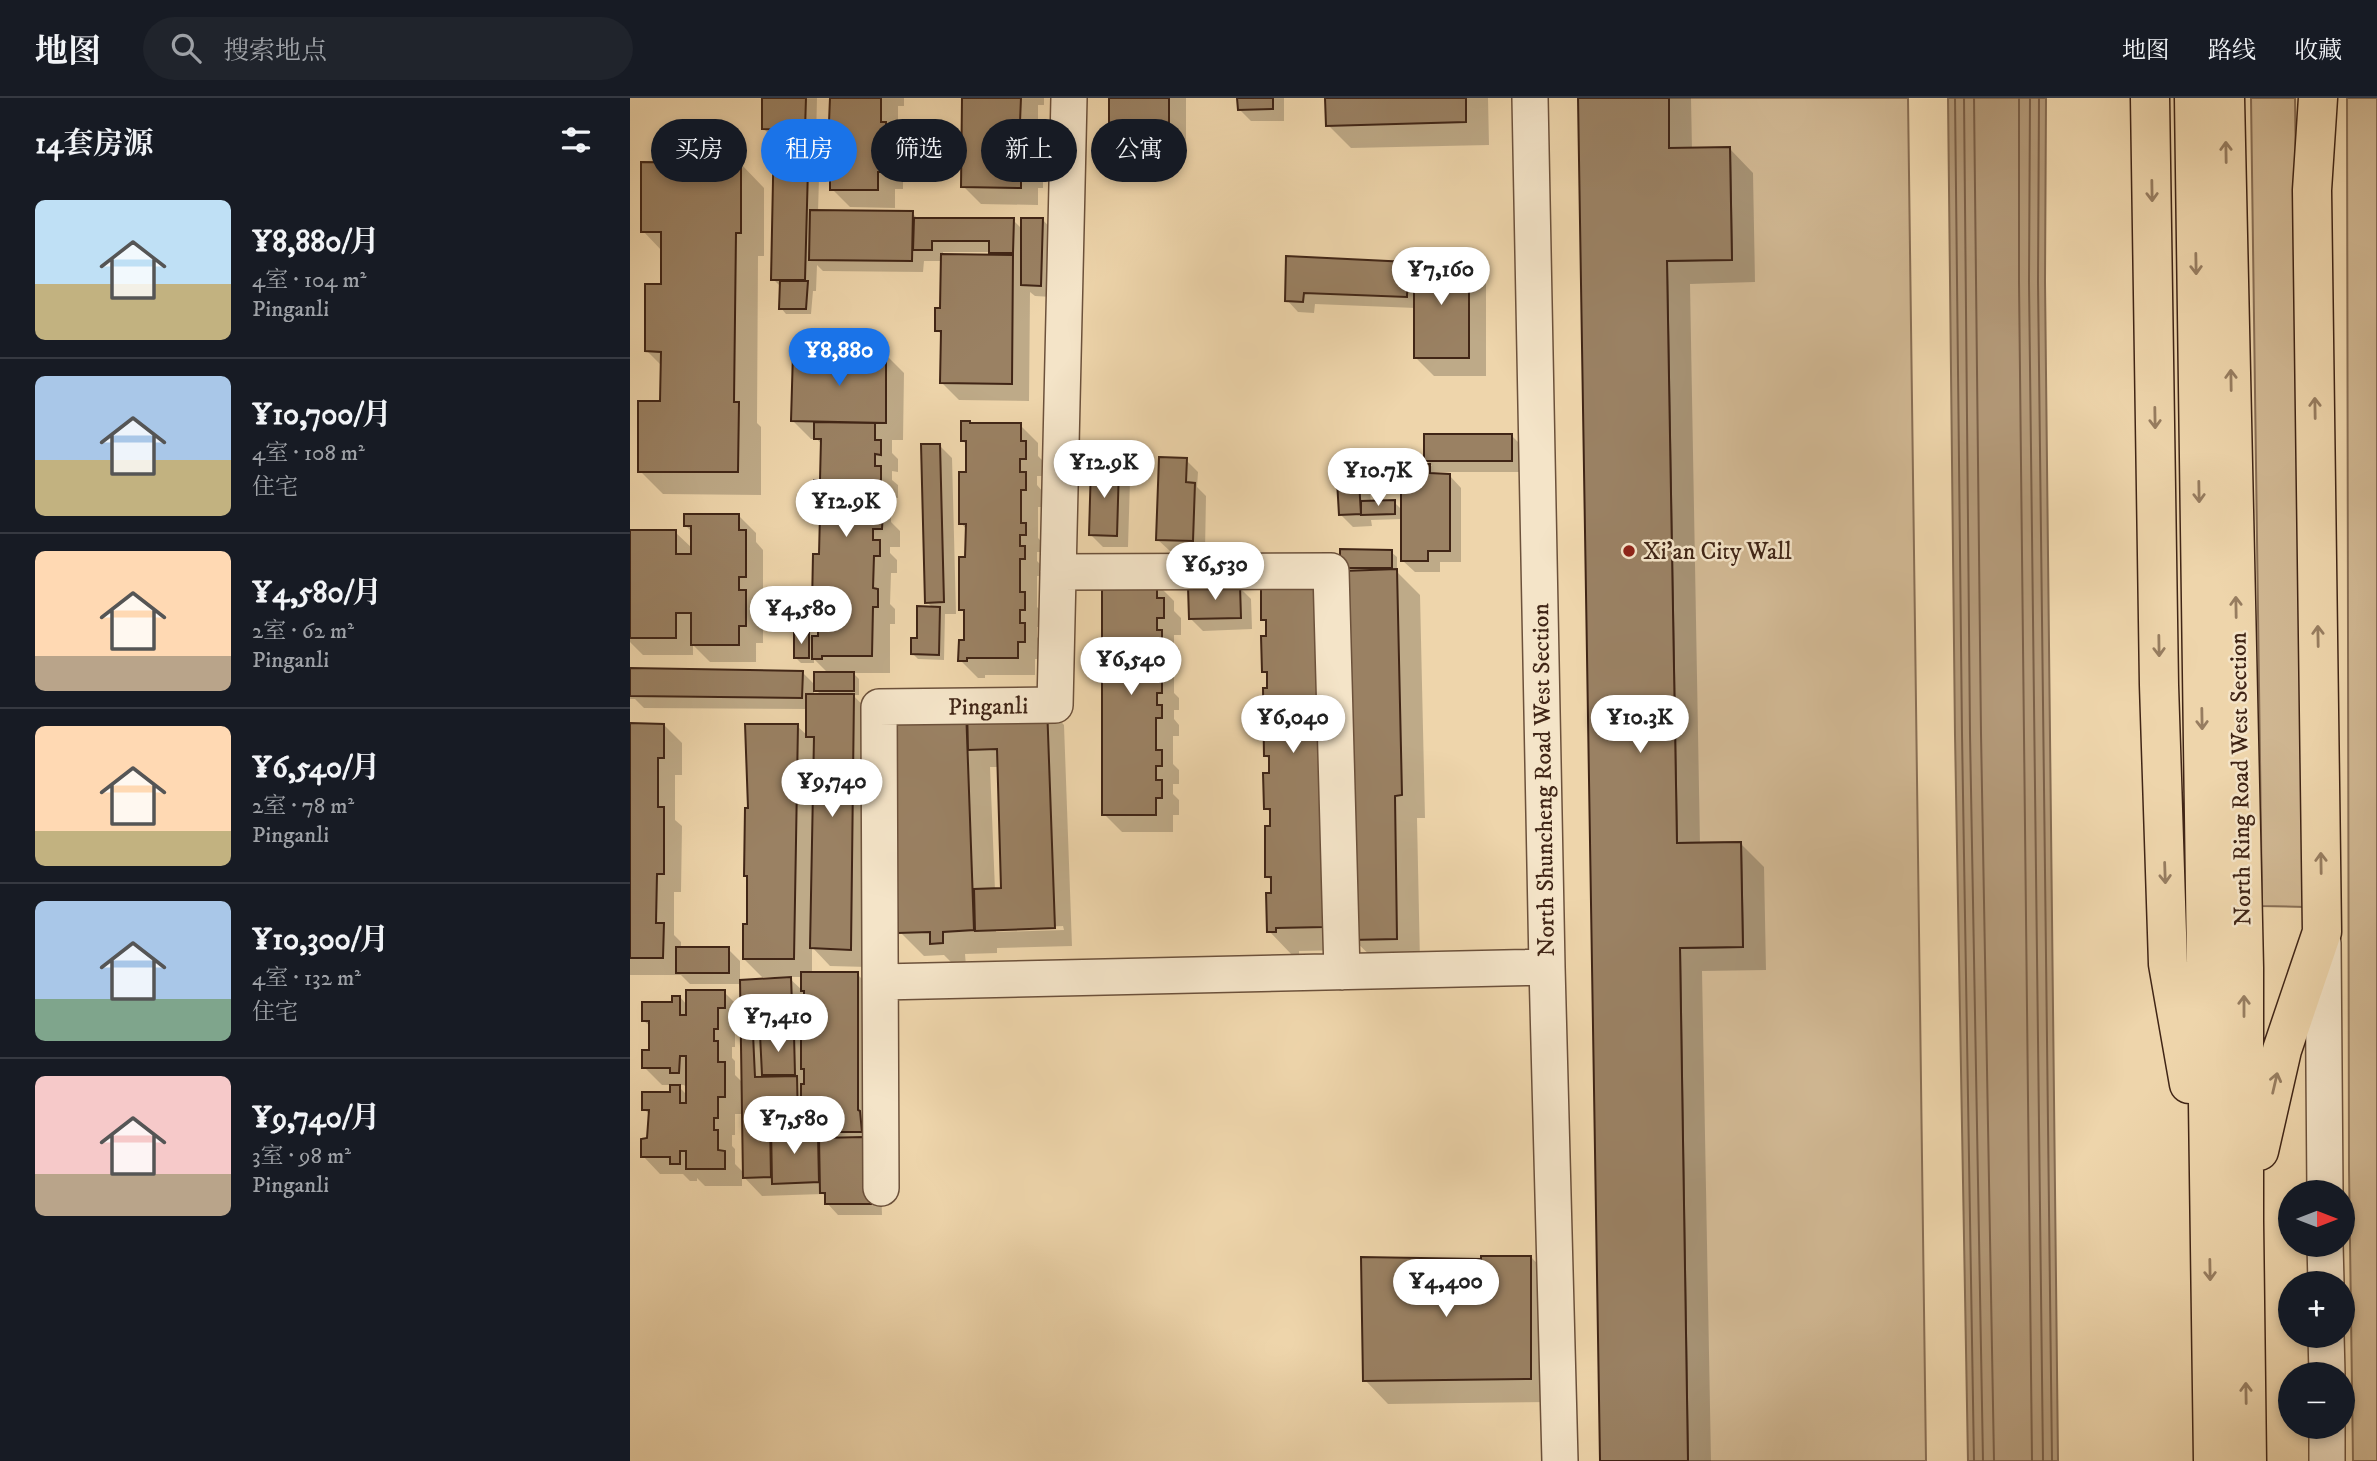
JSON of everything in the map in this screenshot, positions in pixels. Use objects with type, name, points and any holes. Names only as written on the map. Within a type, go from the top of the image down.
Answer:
[{"type":"main road","points":[[2150,98],[2159,685],[2168,964],[2209,1201]]},
{"type":"main road","name":"North Ring Road West Section","points":[[2194,98],[2213,1461]]},
{"type":"main road","name":"North Ring Road West Section","points":[[2225,98],[2244,954],[2247,1461]]},
{"type":"main road","points":[[2244,1221],[2282,1049],[2322,932],[2312,190],[2318,98]]},
{"type":"street","name":"Pinganli","points":[[881,1188],[879,707],[1055,705],[1069,98]]},
{"type":"street","name":"North Shuncheng Road West Section","points":[[1530,98],[1547,967],[1560,1461]]},
{"type":"street","points":[[1058,572],[1331,571],[1342,972]]},
{"type":"street","points":[[2322,932],[2325,1180]]},
{"type":"street","points":[[881,982],[1547,967]]},
{"type":"street","points":[[2327,1439],[2328,1461]]},
{"type":"shaded area","points":[[1669,98],[1908,98],[1926,1461],[1688,1461],[1680,948],[1743,947],[1741,842],[1677,843],[1667,261],[1732,259],[1730,148],[1669,148]]},
{"type":"shaded area","points":[[2251,98],[2295,98],[2305,907],[2262,906]]},
{"type":"shaded area","points":[[2347,98],[2377,98],[2377,1461],[2353,1461],[2355,1362],[2352,1362],[2351,1348],[2355,1348],[2355,1271],[2350,1271],[2350,1257],[2356,1256],[2356,1180],[2349,1180]]},
{"type":"water","points":[[1948,98],[2046,98],[2045,282],[2058,1461],[1968,1461],[1955,735]]},
{"type":"building","points":[[762,98],[806,98],[805,119],[762,119]]},
{"type":"building","points":[[830,98],[881,98],[881,119],[871,119],[871,182],[878,182],[878,190],[830,190],[830,182],[857,182],[857,119],[829,119]]},
{"type":"building","points":[[962,98],[1021,98],[1020,119],[981,119],[981,182],[1021,182],[1021,188],[961,187],[961,182],[967,182],[967,119],[962,119]]},
{"type":"building","points":[[1109,98],[1169,98],[1169,119],[1109,119]]},
{"type":"building","points":[[1237,98],[1273,98],[1273,109],[1238,110]]},
{"type":"building","points":[[1325,98],[1466,98],[1466,122],[1326,126]]},
{"type":"building","name":"Xi'an City Wall","points":[[1578,98],[1669,98],[1669,148],[1730,147],[1732,260],[1667,261],[1677,843],[1741,842],[1743,947],[1680,948],[1688,1461],[1600,1461]]},
{"type":"building","points":[[641,162],[651,162],[651,182],[741,182],[741,233],[736,233],[734,402],[739,402],[738,472],[638,472],[638,401],[660,401],[661,352],[645,351],[645,284],[661,284],[661,232],[641,232]]},
{"type":"building","points":[[773,182],[808,182],[805,280],[771,280]]},
{"type":"building","points":[[810,210],[913,211],[912,261],[809,260]]},
{"type":"building","points":[[914,218],[1014,218],[1013,253],[989,253],[989,241],[932,241],[932,250],[913,250]]},
{"type":"building","points":[[1021,218],[1043,218],[1041,286],[1021,285]]},
{"type":"building","points":[[941,254],[1013,255],[1012,384],[940,383],[941,331],[935,331],[935,308],[940,308]]},
{"type":"building","points":[[1286,256],[1408,262],[1407,297],[1304,293],[1303,302],[1285,301]]},
{"type":"building","points":[[1414,256],[1469,256],[1469,358],[1414,358]]},
{"type":"building","points":[[780,281],[808,281],[806,309],[779,309]]},
{"type":"building","points":[[793,352],[886,354],[886,423],[791,421]]},
{"type":"building","points":[[961,421],[1021,423],[1021,441],[1026,441],[1026,459],[1020,459],[1020,472],[1026,472],[1026,490],[1021,490],[1021,523],[1026,523],[1026,535],[1020,535],[1020,546],[1025,546],[1025,559],[1020,559],[1020,592],[1025,592],[1025,610],[1020,610],[1020,623],[1025,623],[1025,642],[1018,642],[1018,658],[967,658],[967,661],[958,661],[959,640],[964,640],[964,610],[959,610],[959,557],[965,557],[966,524],[959,524],[959,472],[966,472],[966,441],[961,441]]},
{"type":"building","points":[[814,422],[875,423],[875,440],[881,440],[881,455],[875,454],[875,466],[881,466],[881,481],[874,481],[874,512],[883,512],[882,529],[873,529],[873,540],[880,540],[880,556],[874,556],[873,588],[878,589],[878,607],[873,607],[872,656],[822,656],[822,659],[812,659],[812,636],[818,636],[818,606],[812,606],[813,554],[819,554],[820,514],[813,514],[814,480],[820,480],[821,439],[814,439]]},
{"type":"building","points":[[1424,434],[1512,434],[1512,461],[1424,461]]},
{"type":"building","points":[[921,444],[940,444],[944,602],[925,603]]},
{"type":"building","points":[[1159,457],[1187,458],[1186,482],[1195,483],[1193,541],[1156,540]]},
{"type":"building","points":[[1392,461],[1392,479],[1359,481],[1361,514],[1339,515],[1336,463]]},
{"type":"building","points":[[1401,461],[1424,461],[1423,464],[1430,464],[1430,473],[1450,474],[1450,551],[1428,551],[1428,561],[1401,561]]},
{"type":"building","points":[[1091,465],[1119,466],[1117,536],[1089,535]]},
{"type":"building","points":[[1395,500],[1395,514],[1361,515],[1361,501]]},
{"type":"building","points":[[684,514],[739,514],[739,530],[746,530],[746,577],[739,577],[739,590],[746,590],[746,626],[739,626],[739,645],[691,645],[691,613],[676,613],[676,638],[630,638],[630,530],[676,530],[676,554],[691,554],[691,526],[684,526]]},
{"type":"building","points":[[1340,549],[1392,550],[1392,568],[1340,568]]},
{"type":"building","points":[[1397,569],[1402,795],[1395,796],[1397,939],[1351,940],[1343,571]]},
{"type":"building","points":[[1102,581],[1157,581],[1157,598],[1164,598],[1164,618],[1157,618],[1157,630],[1162,630],[1162,648],[1157,648],[1157,678],[1162,678],[1162,693],[1157,693],[1157,705],[1162,705],[1162,718],[1156,718],[1156,750],[1162,750],[1162,766],[1156,766],[1156,780],[1162,780],[1162,798],[1156,798],[1156,815],[1102,815]]},
{"type":"building","points":[[1261,581],[1319,584],[1325,927],[1276,928],[1276,932],[1267,932],[1266,893],[1271,893],[1271,877],[1265,877],[1265,826],[1270,826],[1270,809],[1264,809],[1263,773],[1269,773],[1269,756],[1264,756],[1263,688],[1267,688],[1267,672],[1262,672],[1261,636],[1266,636],[1266,620],[1261,620]]},
{"type":"building","points":[[1240,585],[1241,618],[1189,619],[1188,587]]},
{"type":"building","points":[[795,589],[812,590],[812,606],[806,606],[805,631],[794,631]]},
{"type":"building","points":[[917,606],[940,607],[939,655],[911,654],[911,638],[917,638]]},
{"type":"building","points":[[794,633],[809,633],[809,658],[794,658]]},
{"type":"building","points":[[630,668],[803,671],[802,698],[630,696]]},
{"type":"building","points":[[814,672],[854,672],[854,691],[814,691]]},
{"type":"building","points":[[806,694],[854,694],[851,950],[810,948],[814,737],[806,737]]},
{"type":"building","points":[[1047,705],[1055,928],[975,931],[974,889],[1001,888],[997,749],[968,750],[967,708]]},
{"type":"building","points":[[966,708],[974,930],[943,932],[943,943],[930,944],[930,932],[898,933],[890,711]]},
{"type":"building","points":[[630,723],[664,724],[664,758],[658,758],[658,807],[664,807],[664,874],[657,874],[656,923],[664,923],[663,958],[630,958]]},
{"type":"building","points":[[745,724],[798,724],[794,959],[743,959],[743,924],[747,924],[747,876],[744,876],[745,808],[748,808]]},
{"type":"building","points":[[676,947],[729,947],[729,973],[676,973]]},
{"type":"building","points":[[801,972],[858,972],[858,1110],[862,1132],[801,1132],[801,1084],[804,1084],[804,1069],[801,1069],[801,1004],[804,1004],[804,991],[801,991]]},
{"type":"building","points":[[791,977],[793,1032],[753,1033],[755,1077],[797,1076],[798,1124],[770,1124],[771,1177],[743,1178],[740,980]]},
{"type":"building","points":[[686,990],[725,990],[725,1008],[718,1008],[718,1029],[714,1029],[714,1041],[718,1041],[718,1062],[725,1062],[725,1097],[718,1097],[718,1118],[714,1118],[714,1130],[718,1130],[718,1150],[725,1151],[725,1169],[686,1169],[686,1151],[680,1151],[680,1164],[670,1164],[670,1157],[641,1157],[641,1139],[647,1138],[649,1110],[642,1110],[642,1092],[670,1092],[670,1085],[680,1085],[680,1103],[686,1103],[686,1056],[680,1056],[679,1073],[670,1073],[670,1068],[642,1068],[642,1050],[649,1050],[649,1021],[642,1021],[642,1002],[672,1002],[672,996],[680,996],[680,1015],[686,1015]]},
{"type":"building","points":[[760,1034],[794,1034],[795,1075],[762,1075]]},
{"type":"building","points":[[771,1125],[797,1125],[797,1135],[818,1135],[819,1182],[772,1184]]},
{"type":"building","points":[[863,1137],[870,1170],[871,1204],[825,1204],[825,1193],[820,1193],[819,1138]]},
{"type":"building","points":[[1481,1256],[1531,1256],[1531,1379],[1363,1381],[1361,1257],[1481,1259]]},
{"type":"place","name":"Xi'an City Wall","points":[[1629,551]]}]
